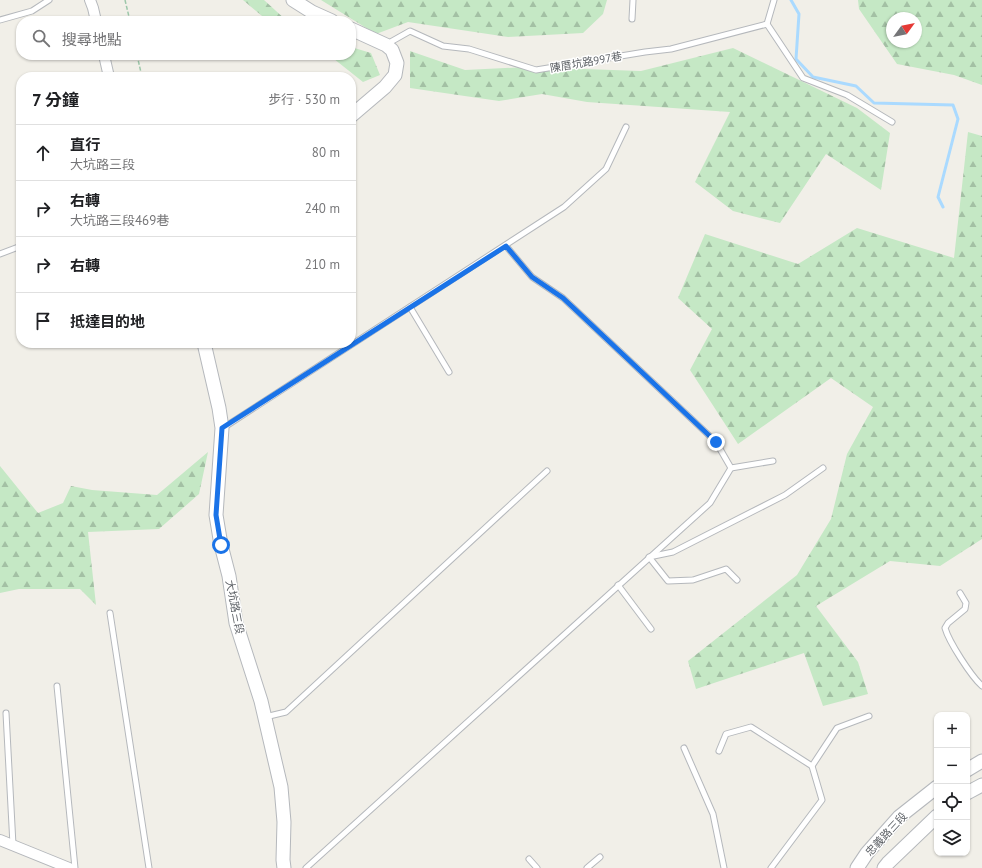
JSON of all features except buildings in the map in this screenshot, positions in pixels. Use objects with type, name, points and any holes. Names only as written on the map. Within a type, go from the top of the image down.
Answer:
[{"type":"street","points":[[90,0],[94,8],[95,16]]},
{"type":"street","points":[[293,0],[321,16]]},
{"type":"street","points":[[356,32],[386,45],[392,50],[397,63],[395,75],[385,87],[356,112]]},
{"type":"street","points":[[105,60],[108,72]]},
{"type":"street","name":"大坑路三段","points":[[205,348],[222,428],[216,515],[221,545],[229,576],[236,623],[250,664],[265,717],[281,787],[284,822],[284,868]]},
{"type":"street","points":[[970,768],[982,761]]},
{"type":"street","points":[[970,792],[982,785]]},
{"type":"street","name":"忠義路三段","points":[[857,868],[899,817],[934,789]]},
{"type":"street","name":"忠義路三段","points":[[884,868],[934,819]]},
{"type":"street","points":[[0,840],[68,868]]},
{"type":"lane","points":[[0,20],[32,11],[49,0]]},
{"type":"lane","points":[[632,19],[633,0]]},
{"type":"lane","points":[[774,0],[767,24],[804,78],[847,95],[892,122]]},
{"type":"lane","name":"陳厝坑路997巷","points":[[386,45],[410,31],[443,46],[469,49],[536,70],[645,52],[671,50],[767,24]]},
{"type":"lane","points":[[356,342],[564,207],[606,169],[626,127]]},
{"type":"lane","points":[[506,246],[532,277],[563,298],[716,442],[732,468]]},
{"type":"lane","points":[[0,254],[16,248]]},
{"type":"lane","points":[[410,307],[448,372]]},
{"type":"lane","points":[[222,428],[346,348]]},
{"type":"lane","points":[[306,868],[710,503],[732,468],[772,461]]},
{"type":"lane","points":[[649,558],[674,552],[785,495],[823,468]]},
{"type":"lane","points":[[265,717],[286,712],[547,471]]},
{"type":"lane","points":[[649,558],[668,581],[693,580],[726,569],[737,580]]},
{"type":"lane","points":[[618,585],[651,629]]},
{"type":"lane","points":[[960,593],[966,603],[965,609],[948,623],[945,628],[974,678],[982,686]]},
{"type":"lane","points":[[110,613],[149,868]]},
{"type":"lane","points":[[58,686],[75,868]]},
{"type":"lane","points":[[6,713],[13,846]]},
{"type":"lane","points":[[812,766],[837,728],[869,716]]},
{"type":"lane","points":[[719,751],[726,734],[751,727],[812,766],[822,800],[771,868]]},
{"type":"lane","points":[[684,748],[713,814],[724,868]]},
{"type":"lane","points":[[588,868],[600,857]]},
{"type":"lane","points":[[529,859],[537,868]]},
{"type":"path","points":[[125,0],[129,16]]},
{"type":"path","points":[[138,60],[141,72]]},
{"type":"green space","points":[[243,0],[264,0],[282,16],[262,16]]},
{"type":"green space","points":[[321,0],[607,0],[603,14],[583,33],[508,37],[408,22],[376,34],[356,22],[356,16],[347,16]]},
{"type":"green space","points":[[858,0],[982,0],[982,85],[954,75],[897,64],[859,9]]},
{"type":"green space","points":[[356,48],[371,53],[380,75],[363,82],[356,76],[356,72],[350,72],[335,60],[356,60]]},
{"type":"green space","points":[[733,48],[857,108],[890,133],[881,190],[826,154],[780,223],[733,211],[695,182],[730,112],[587,102],[542,94],[499,101],[410,88],[410,51],[465,70],[527,67],[641,71]]},
{"type":"green space","points":[[968,132],[982,136],[982,539],[940,566],[890,561],[816,606],[858,662],[868,694],[823,706],[804,653],[696,689],[688,661],[797,575],[831,519],[847,454],[873,407],[831,378],[738,444],[690,370],[712,329],[678,298],[705,234],[798,264],[857,228],[954,258]]},
{"type":"green space","points":[[208,452],[199,494],[159,529],[88,532],[96,605],[80,589],[19,589],[0,593],[0,466],[38,513],[63,503],[71,486],[92,490],[157,495]]},
{"type":"waterway","points":[[791,0],[799,14],[796,59],[813,77],[856,86],[874,103],[953,105],[958,119],[938,197],[943,207]]},
{"type":"route","points":[[221,545],[216,515],[222,428],[506,246],[532,277],[563,298],[716,442]]}]
